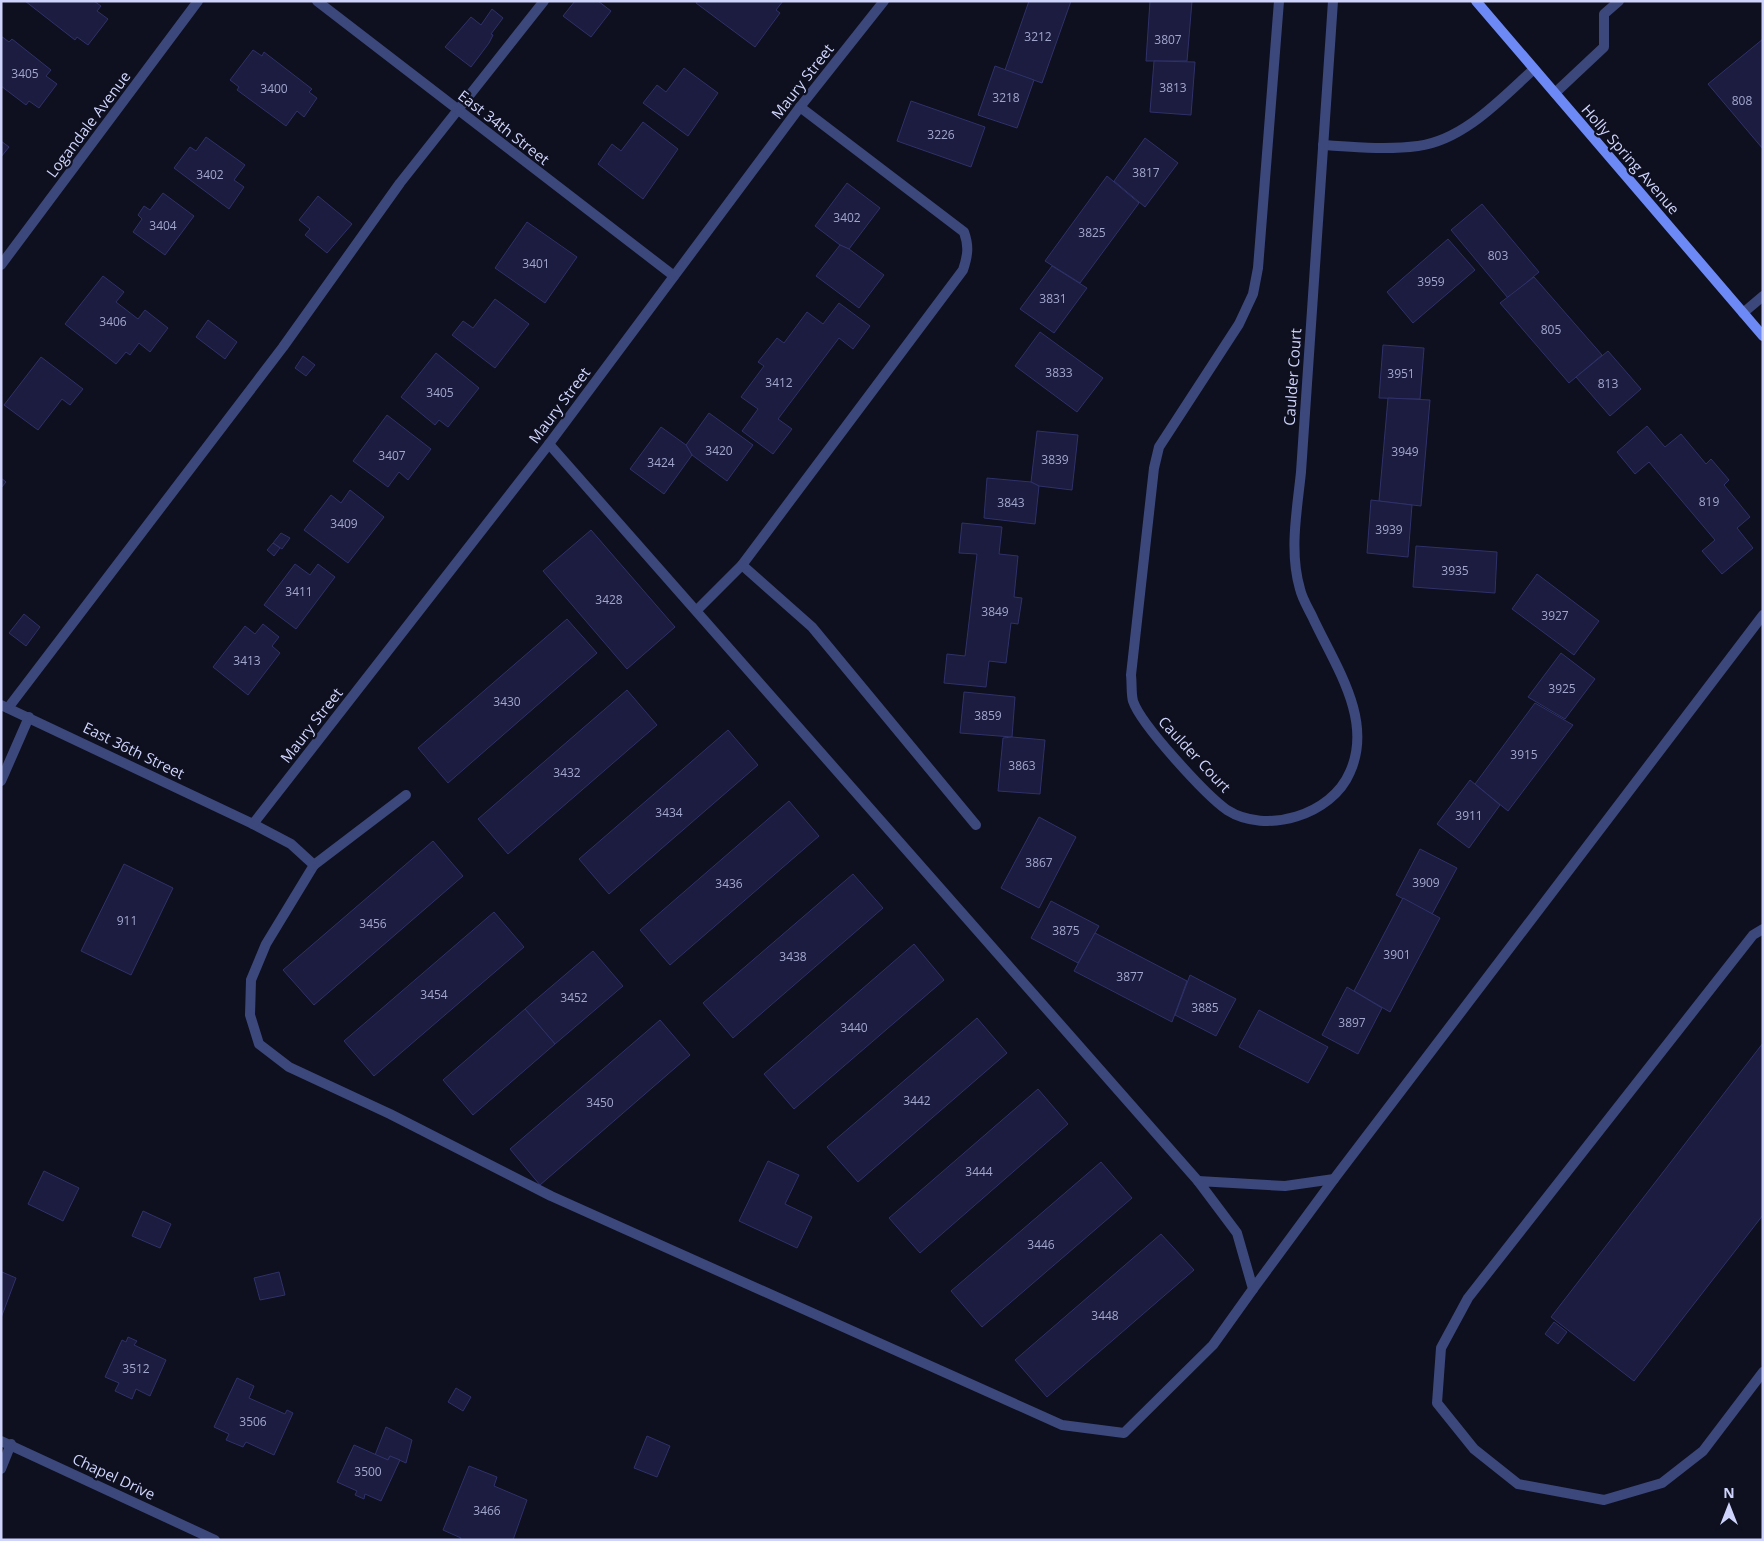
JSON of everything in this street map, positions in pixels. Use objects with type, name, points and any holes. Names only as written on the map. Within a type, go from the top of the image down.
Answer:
[{"type":"street","name":"Logandale Avenue","points":[[1,265],[198,1]]},
{"type":"street","name":"East 34th Street","points":[[317,1],[674,276]]},
{"type":"street","points":[[4,707],[283,347],[400,183],[544,1]]},
{"type":"street","name":"Maury Street","points":[[253,824],[549,444],[800,107],[884,1]]},
{"type":"street","name":"Caulder Court","points":[[1279,1],[1258,268],[1253,294],[1239,324],[1159,447],[1154,468],[1131,675],[1133,701],[1143,720],[1200,785],[1228,810],[1257,821],[1286,819],[1312,811],[1334,796],[1350,774],[1358,749],[1358,728],[1352,702],[1300,590],[1293,546],[1302,462],[1333,1]]},
{"type":"street","name":"Holly Spring Avenue","points":[[1476,1],[1763,336]]},
{"type":"street","points":[[1555,93],[1604,46],[1604,14],[1619,1]]},
{"type":"street","points":[[1323,145],[1382,148],[1420,146],[1455,134],[1499,101],[1534,69]]},
{"type":"street","points":[[697,610],[742,565],[957,278],[968,256],[968,244],[964,232],[800,107]]},
{"type":"street","points":[[1743,313],[1763,296]]},
{"type":"street","points":[[549,444],[1198,1181],[1238,1233],[1253,1289]]},
{"type":"street","points":[[742,565],[812,627],[976,825]]},
{"type":"street","points":[[406,795],[314,865],[266,944],[251,980],[250,1015],[259,1044],[289,1067],[390,1114],[551,1196],[1062,1425],[1124,1433],[1213,1345],[1334,1179],[1763,615]]},
{"type":"street","name":"East 36th Street","points":[[4,707],[29,717],[253,824],[291,844],[314,865]]},
{"type":"street","points":[[1,781],[29,717]]},
{"type":"street","points":[[1763,929],[1753,935],[1468,1298],[1441,1348],[1437,1403],[1474,1449],[1518,1484],[1604,1500],[1662,1483],[1704,1451],[1763,1372]]},
{"type":"street","points":[[1198,1181],[1285,1186],[1334,1179]]},
{"type":"street","points":[[1,1469],[6,1443]]},
{"type":"street","name":"Chapel Drive","points":[[6,1443],[215,1540]]},
{"type":"building","points":[[25,1],[94,1],[101,6],[97,11],[108,19],[88,45],[77,37],[75,40]]},
{"type":"building","points":[[575,1],[598,1],[611,11],[591,37],[563,16]]},
{"type":"building","points":[[697,1],[783,1],[776,10],[780,13],[755,47],[696,3]]},
{"type":"building","points":[[1029,1],[1071,1],[1042,83],[1005,70]]},
{"type":"building","points":[[1150,1],[1192,1],[1187,61],[1146,61]]},
{"type":"building","points":[[492,9],[503,18],[491,34],[493,35],[489,43],[471,67],[445,47],[471,17],[481,25]]},
{"type":"building","points":[[1,36],[9,42],[12,39],[51,70],[46,76],[57,84],[39,108],[29,101],[26,105],[1,86]]},
{"type":"building","points":[[1763,39],[1763,149],[1708,84]]},
{"type":"building","points":[[253,50],[262,56],[264,52],[312,89],[309,92],[317,98],[304,117],[297,111],[286,126],[237,90],[239,87],[230,80]]},
{"type":"building","points":[[1154,61],[1195,62],[1191,115],[1150,112]]},
{"type":"building","points":[[995,66],[1034,80],[1017,128],[978,115]]},
{"type":"building","points":[[684,68],[718,93],[688,136],[643,103],[657,85],[666,92]]},
{"type":"building","points":[[911,101],[985,127],[971,167],[897,141]]},
{"type":"building","points":[[643,122],[678,149],[643,199],[598,164],[612,144],[621,151]]},
{"type":"building","points":[[206,137],[245,165],[234,180],[244,187],[229,209],[174,168],[190,147],[196,151]]},
{"type":"building","points":[[1145,138],[1178,163],[1145,207],[1114,181]]},
{"type":"building","points":[[1,141],[9,147],[1,157]]},
{"type":"building","points":[[1107,176],[1139,203],[1080,283],[1045,261]]},
{"type":"building","points":[[847,183],[880,208],[849,249],[840,245],[815,226]]},
{"type":"building","points":[[163,193],[194,216],[165,255],[133,232],[142,219],[138,215],[144,206],[150,210]]},
{"type":"building","points":[[318,196],[352,224],[327,253],[305,235],[310,229],[299,220]]},
{"type":"building","points":[[1482,204],[1539,272],[1508,298],[1451,230]]},
{"type":"building","points":[[527,222],[577,257],[545,303],[495,268]]},
{"type":"building","points":[[1448,239],[1475,270],[1413,323],[1387,292]]},
{"type":"building","points":[[840,245],[849,249],[884,275],[859,308],[816,276]]},
{"type":"building","points":[[1052,266],[1087,288],[1054,333],[1020,309]]},
{"type":"building","points":[[103,276],[124,292],[116,302],[138,319],[145,310],[168,328],[150,352],[139,343],[130,355],[126,352],[116,364],[65,324]]},
{"type":"building","points":[[1534,277],[1602,355],[1569,383],[1500,303]]},
{"type":"building","points":[[495,299],[529,324],[495,368],[452,335],[463,321],[473,328]]},
{"type":"building","points":[[839,303],[870,326],[853,349],[839,338],[778,419],[792,429],[773,454],[742,431],[758,409],[741,397],[764,366],[758,362],[777,338],[784,343],[807,312],[823,324]]},
{"type":"building","points":[[208,320],[237,342],[225,359],[196,337]]},
{"type":"building","points":[[1040,332],[1103,378],[1077,412],[1015,366]]},
{"type":"building","points":[[1383,345],[1424,348],[1420,399],[1379,398]]},
{"type":"building","points":[[1608,351],[1641,389],[1610,416],[1576,377]]},
{"type":"building","points":[[436,353],[479,388],[448,427],[439,420],[435,425],[401,397]]},
{"type":"building","points":[[303,356],[315,365],[306,376],[295,368]]},
{"type":"building","points":[[41,357],[83,389],[70,405],[62,399],[38,430],[4,405]]},
{"type":"building","points":[[1388,398],[1430,400],[1421,506],[1379,501]]},
{"type":"building","points":[[709,413],[753,445],[727,481],[692,455],[686,445]]},
{"type":"building","points":[[387,415],[431,449],[408,480],[399,472],[388,487],[353,461]]},
{"type":"building","points":[[1647,426],[1665,447],[1681,434],[1706,464],[1711,459],[1729,480],[1724,485],[1750,517],[1737,528],[1753,548],[1722,574],[1702,551],[1715,540],[1649,462],[1635,474],[1617,452]]},
{"type":"building","points":[[661,427],[686,445],[692,455],[664,494],[630,469]]},
{"type":"building","points":[[1037,431],[1078,435],[1072,490],[1039,486],[1031,482]]},
{"type":"building","points":[[1,478],[6,482],[1,488]]},
{"type":"building","points":[[987,478],[1031,482],[1039,486],[1035,524],[984,518]]},
{"type":"building","points":[[350,490],[384,517],[348,563],[304,530],[331,495],[341,503]]},
{"type":"building","points":[[1371,500],[1412,505],[1408,557],[1367,553]]},
{"type":"building","points":[[962,523],[1002,527],[999,554],[1018,556],[1014,597],[1022,598],[1018,624],[1011,623],[1006,663],[989,661],[986,687],[944,683],[947,654],[965,656],[977,554],[959,553]]},
{"type":"building","points":[[591,530],[675,627],[627,669],[543,571]]},
{"type":"building","points":[[281,533],[290,538],[282,549],[273,543]]},
{"type":"building","points":[[273,543],[280,548],[274,556],[267,550]]},
{"type":"building","points":[[1416,546],[1497,552],[1495,593],[1413,587]]},
{"type":"building","points":[[295,564],[310,575],[318,564],[335,577],[296,629],[264,605]]},
{"type":"building","points":[[1537,574],[1599,621],[1574,655],[1512,609]]},
{"type":"building","points":[[24,614],[40,627],[26,646],[9,633]]},
{"type":"building","points":[[567,619],[597,653],[448,783],[418,748]]},
{"type":"building","points":[[263,624],[279,637],[272,646],[280,653],[248,695],[213,667],[245,626],[255,634]]},
{"type":"building","points":[[1561,653],[1595,679],[1565,719],[1528,697]]},
{"type":"building","points":[[627,690],[657,725],[508,854],[478,819]]},
{"type":"building","points":[[964,692],[1015,697],[1012,737],[960,733]]},
{"type":"building","points":[[1535,703],[1573,725],[1508,811],[1475,784]]},
{"type":"building","points":[[728,730],[758,765],[609,894],[579,859]]},
{"type":"building","points":[[1003,738],[1045,740],[1040,794],[998,791]]},
{"type":"building","points":[[1470,780],[1500,805],[1469,848],[1437,824]]},
{"type":"building","points":[[789,801],[819,836],[670,965],[640,930]]},
{"type":"building","points":[[1039,817],[1076,837],[1039,908],[1001,888]]},
{"type":"building","points":[[433,841],[463,876],[314,1005],[283,970]]},
{"type":"building","points":[[1420,849],[1457,868],[1432,914],[1396,895]]},
{"type":"building","points":[[124,864],[173,888],[131,975],[81,951]]},
{"type":"building","points":[[853,874],[883,908],[733,1038],[703,1003]]},
{"type":"building","points":[[1403,898],[1440,918],[1390,1012],[1354,991]]},
{"type":"building","points":[[1051,901],[1099,926],[1078,963],[1031,938]]},
{"type":"building","points":[[494,912],[524,947],[374,1076],[344,1041]]},
{"type":"building","points":[[1095,933],[1187,981],[1172,1022],[1074,971]]},
{"type":"building","points":[[914,944],[944,980],[794,1109],[764,1074]]},
{"type":"building","points":[[593,951],[623,986],[555,1044],[525,1009]]},
{"type":"building","points":[[1190,975],[1236,999],[1216,1036],[1175,1015]]},
{"type":"building","points":[[1347,987],[1382,1008],[1358,1054],[1322,1035]]},
{"type":"building","points":[[525,1009],[555,1044],[473,1115],[443,1080]]},
{"type":"building","points":[[1259,1010],[1328,1047],[1308,1083],[1239,1047]]},
{"type":"building","points":[[977,1018],[1007,1053],[858,1182],[827,1147]]},
{"type":"building","points":[[660,1020],[690,1055],[540,1185],[510,1149]]},
{"type":"building","points":[[1763,1043],[1763,1215],[1634,1381],[1551,1317]]},
{"type":"building","points":[[1038,1089],[1068,1124],[920,1253],[889,1218]]},
{"type":"building","points":[[768,1161],[799,1175],[785,1204],[812,1217],[797,1248],[739,1221]]},
{"type":"building","points":[[1101,1162],[1132,1198],[982,1327],[951,1291]]},
{"type":"building","points":[[44,1171],[79,1188],[63,1221],[28,1204]]},
{"type":"building","points":[[143,1211],[171,1224],[160,1248],[132,1236]]},
{"type":"building","points":[[1161,1234],[1194,1270],[1047,1397],[1015,1360]]},
{"type":"building","points":[[2,1272],[16,1278],[1,1318],[1,1274]]},
{"type":"building","points":[[279,1272],[285,1295],[260,1300],[254,1278]]},
{"type":"building","points":[[1554,1322],[1567,1332],[1558,1344],[1545,1334]]},
{"type":"building","points":[[128,1337],[137,1341],[134,1345],[166,1360],[150,1396],[136,1389],[132,1399],[115,1391],[119,1383],[105,1377],[122,1340],[126,1342]]},
{"type":"building","points":[[237,1378],[254,1386],[249,1398],[285,1414],[287,1410],[293,1413],[274,1455],[246,1442],[243,1447],[226,1440],[229,1434],[214,1427]]},
{"type":"building","points":[[456,1388],[471,1397],[463,1411],[448,1402]]},
{"type":"building","points":[[386,1427],[412,1440],[406,1463],[390,1456],[388,1460],[375,1455]]},
{"type":"building","points":[[647,1436],[670,1446],[657,1477],[634,1468]]},
{"type":"building","points":[[354,1445],[388,1460],[390,1456],[400,1460],[381,1501],[365,1494],[364,1499],[355,1495],[357,1491],[337,1482]]},
{"type":"building","points":[[469,1466],[497,1477],[494,1486],[527,1500],[513,1540],[460,1540],[461,1538],[443,1530]]}]
